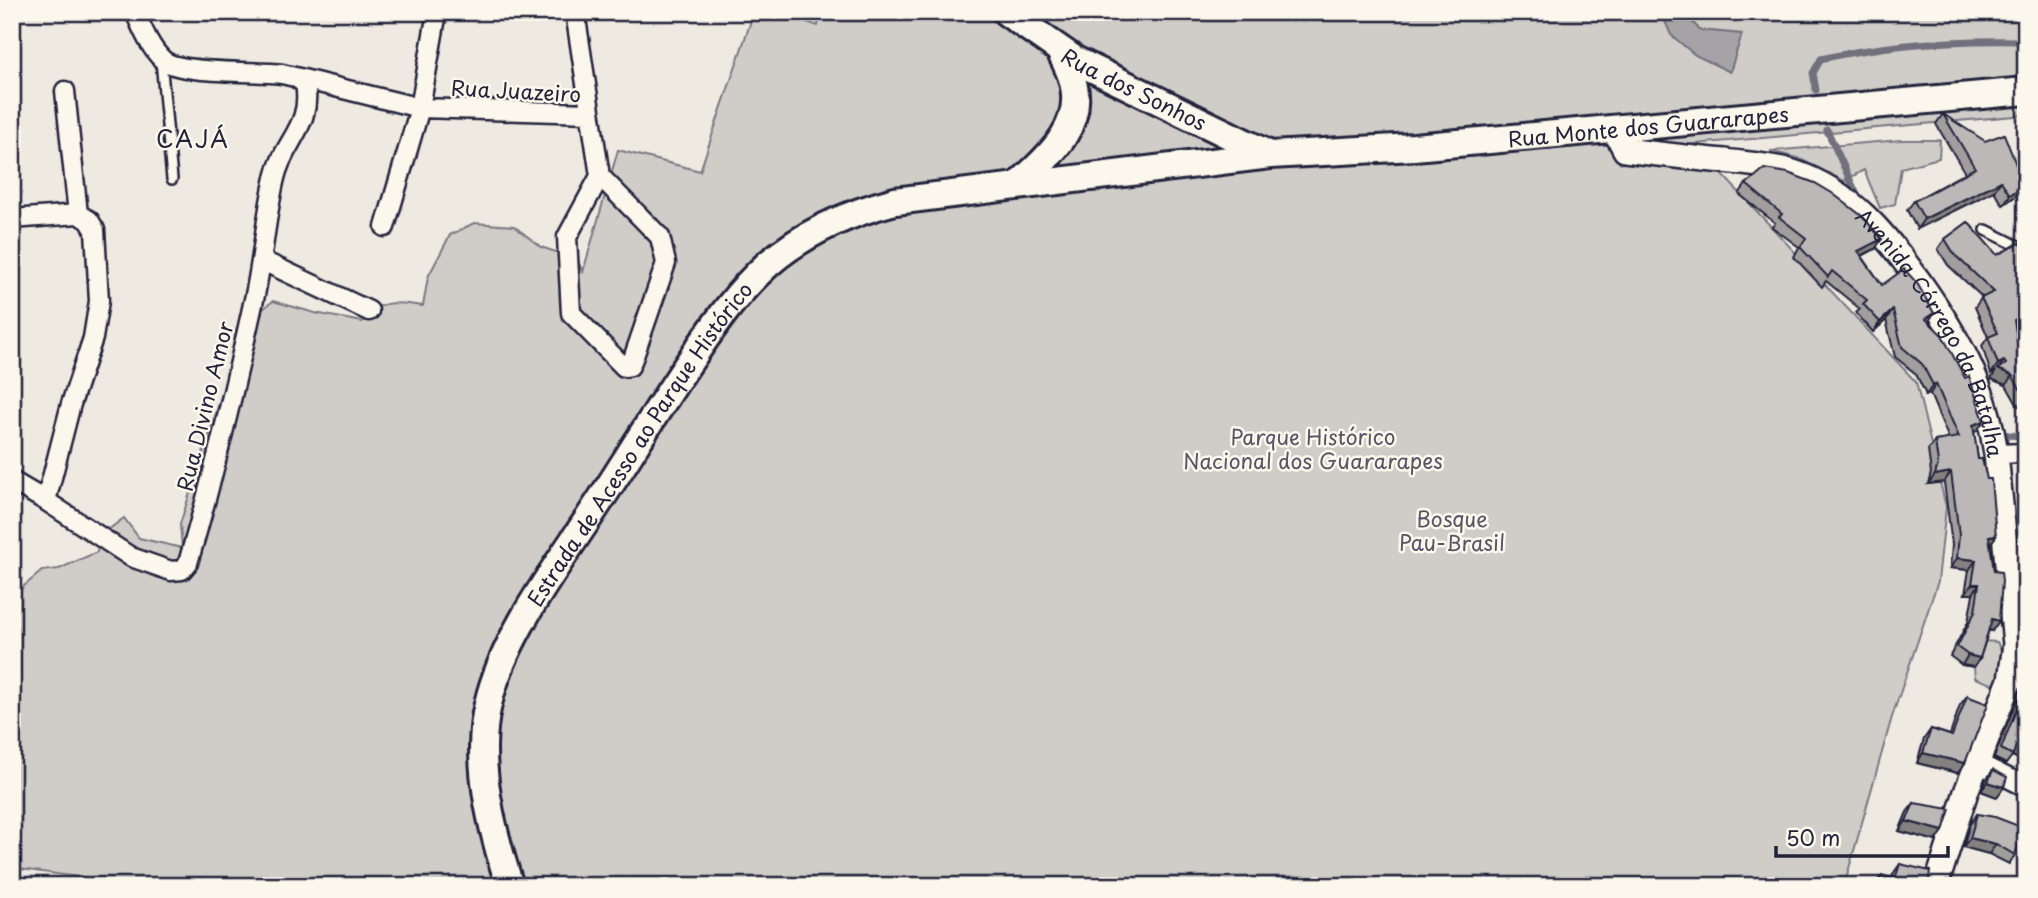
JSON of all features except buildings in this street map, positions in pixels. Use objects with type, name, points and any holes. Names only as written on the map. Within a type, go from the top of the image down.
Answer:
[{"type":"main road","name":"Rua dos Sonhos","points":[[1006,12],[1060,51],[1128,88],[1270,155]]},
{"type":"main road","points":[[1018,185],[1059,145],[1072,118],[1075,90],[1060,51]]},
{"type":"main road","name":"Rua Monte dos Guararapes","points":[[1270,155],[1414,147],[2026,91]]},
{"type":"main road","name":"Estrada de Acesso ao Parque Histórico","points":[[510,886],[492,823],[485,767],[488,704],[496,679],[515,637],[553,570],[725,309],[769,263],[821,228],[895,201],[1270,155]]},
{"type":"street","points":[[135,12],[161,59],[170,65],[194,69],[257,71],[295,77],[421,108]]},
{"type":"street","points":[[385,227],[421,108],[437,12]]},
{"type":"street","points":[[575,12],[590,113]]},
{"type":"street","name":"Rua Divino Amor","points":[[47,501],[131,556],[171,571],[181,570],[188,563],[254,302],[275,176],[284,153],[306,114],[304,84],[295,77]]},
{"type":"street","points":[[65,91],[78,214]]},
{"type":"street","name":"Rua Juazeiro","points":[[421,108],[590,113],[600,176]]},
{"type":"street","name":"Avenida Córrego da Batalha","points":[[1613,128],[1625,150],[1792,171],[1815,181],[1856,206],[1882,233],[1952,329],[1975,374],[1993,428],[2012,453],[2020,640],[2010,680],[1966,793],[1936,886]]},
{"type":"street","points":[[600,176],[660,237],[666,263],[634,356],[629,366],[624,367],[571,313],[567,237],[600,176]]},
{"type":"street","points":[[12,219],[78,214],[89,220],[95,230],[99,301],[93,338],[71,404],[47,501],[12,481]]},
{"type":"street","points":[[261,260],[369,311]]},
{"type":"street","points":[[1978,763],[2026,787]]},
{"type":"lane","points":[[161,59],[172,180]]},
{"type":"lane","points":[[1986,230],[2026,250]]},
{"type":"green space","name":"Bosque Pau-Brasil","points":[[754,12],[779,12],[818,26],[820,12],[2026,12],[2026,115],[1694,144],[1916,382],[1946,507],[1938,581],[1892,717],[1844,886],[123,886],[122,883],[12,868],[12,596],[42,571],[59,569],[97,552],[100,536],[124,518],[139,538],[182,548],[180,524],[245,323],[273,301],[362,322],[382,305],[397,303],[423,306],[428,277],[450,235],[474,223],[514,226],[541,247],[577,259],[583,272],[618,150],[700,171]]},
{"type":"green space","points":[[1901,140],[1940,140],[1939,158],[1901,168],[1895,204],[1880,208],[1864,170],[1844,181],[1798,158],[1770,151]]},
{"type":"green space","points":[[1982,641],[1997,642],[2006,662],[1995,685],[1975,678],[1974,667]]},
{"type":"shaded area","points":[[1661,12],[1683,12],[1700,30],[1742,34],[1730,72],[1695,55],[1671,35]]},
{"type":"waterway","points":[[1816,90],[1813,73],[1821,59],[1918,44],[2016,41]]},
{"type":"waterway","points":[[1827,130],[1862,201]]},
{"type":"waterway","points":[[2001,434],[2026,437]]},
{"type":"district","name":"CAJÁ","points":[[193,138]]},
{"type":"park label","name":"Parque Histórico Nacional dos Guararapes","points":[[1313,448]]}]
